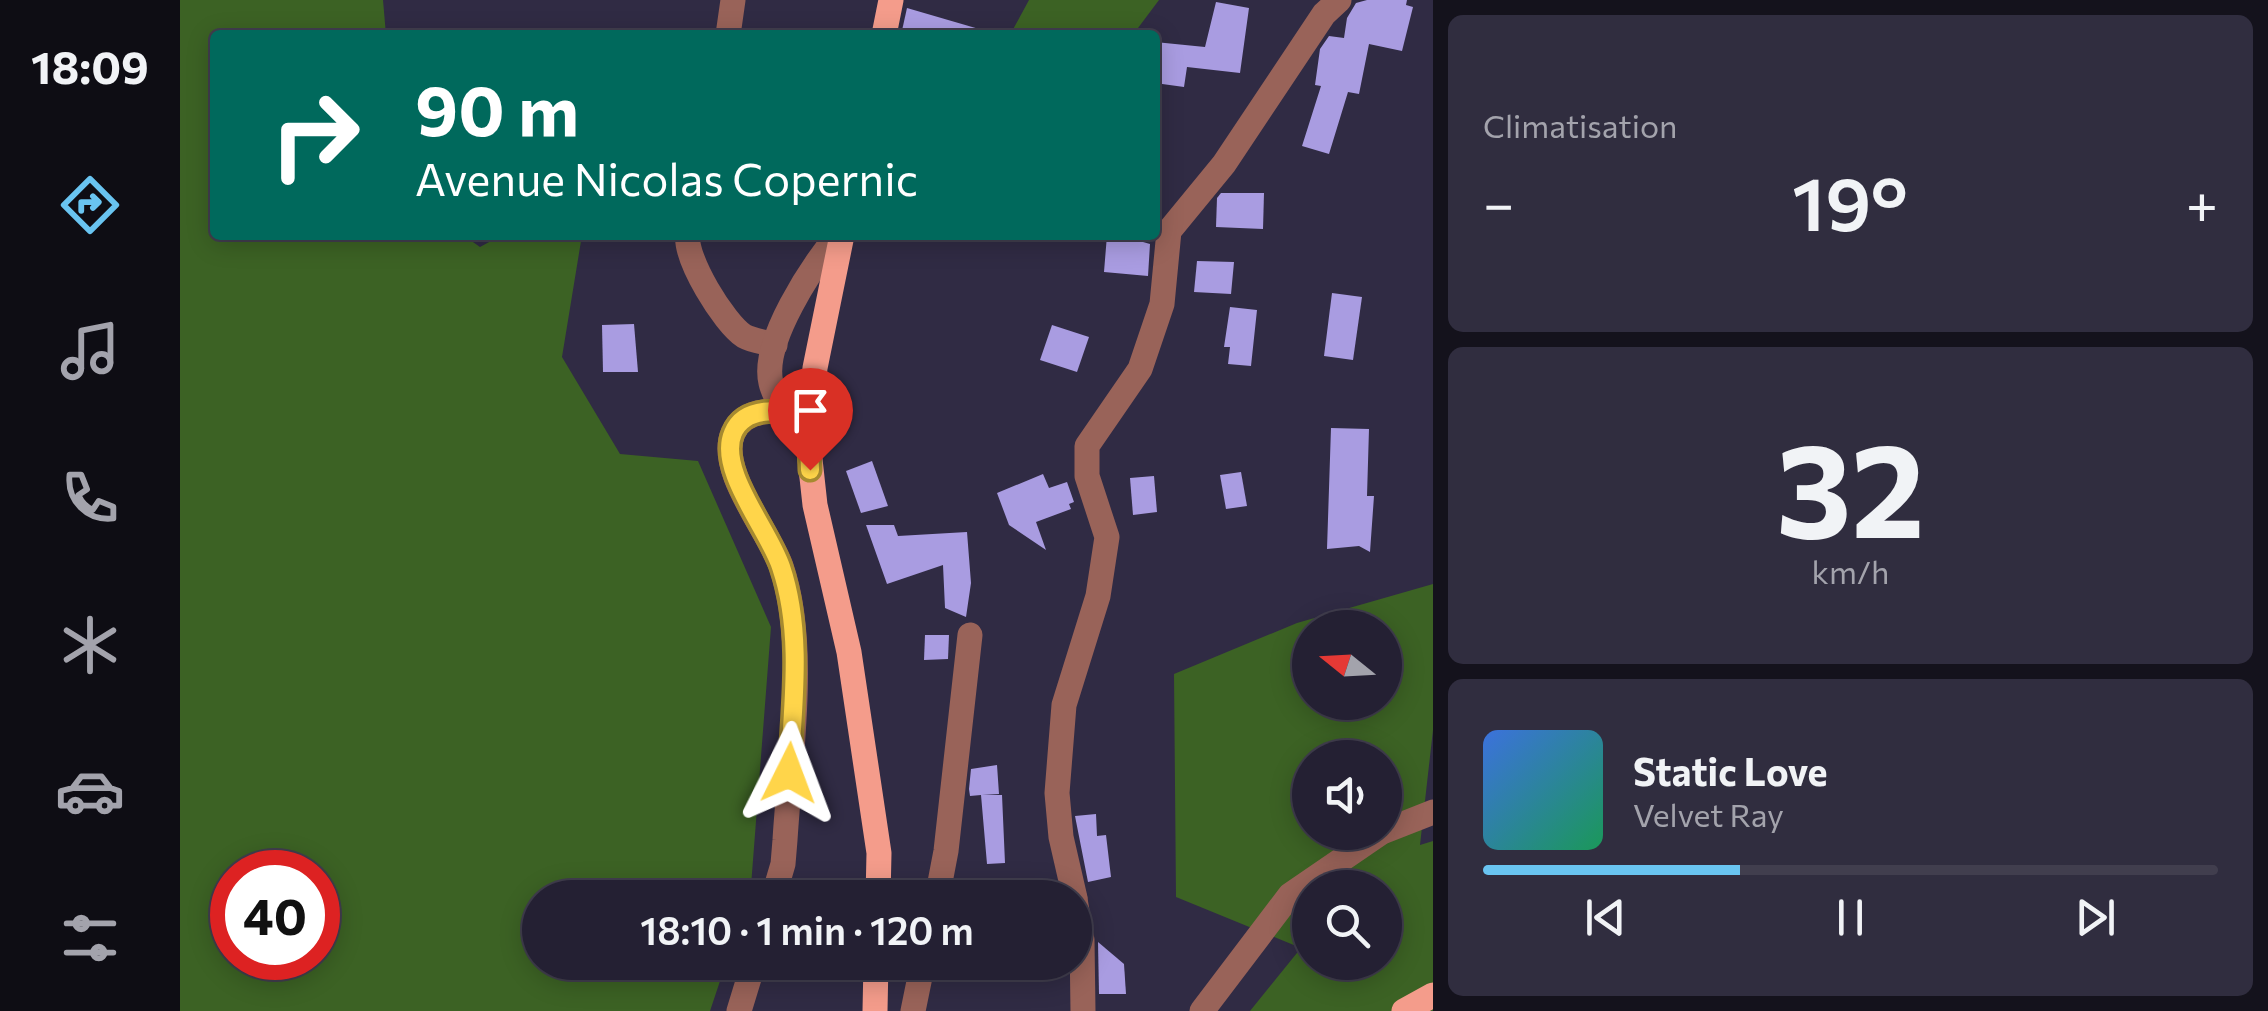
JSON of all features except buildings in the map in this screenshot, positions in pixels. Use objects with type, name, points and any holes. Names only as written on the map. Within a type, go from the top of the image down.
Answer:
[{"type":"main road","points":[[885,30],[891,0]]},
{"type":"main road","points":[[839,240],[796,413],[849,652],[878,854],[878,880]]},
{"type":"main road","points":[[876,980],[876,1011]]},
{"type":"main road","points":[[1404,1011],[1433,995]]},
{"type":"street","points":[[729,30],[733,0]]},
{"type":"street","points":[[1071,880],[1057,793],[1064,706],[1098,596],[1107,537],[1087,476],[1088,446],[1140,369],[1162,304],[1169,232],[1224,164],[1324,14],[1338,0]]},
{"type":"street","points":[[687,240],[686,247],[703,281],[732,324],[745,336],[775,345]]},
{"type":"street","points":[[796,413],[770,380],[775,345],[784,320],[816,262],[836,240]]},
{"type":"street","points":[[779,880],[785,840],[795,656],[792,613],[781,567],[762,523],[736,481],[730,457],[732,435],[742,418],[763,411],[796,413]]},
{"type":"street","points":[[940,880],[970,635]]},
{"type":"street","points":[[1402,824],[1433,812]]},
{"type":"street","points":[[1202,1011],[1290,895],[1356,850]]},
{"type":"street","points":[[739,1011],[748,980]]},
{"type":"street","points":[[913,1011],[919,980]]},
{"type":"street","points":[[1083,980],[1083,1011]]},
{"type":"green space","points":[[180,0],[383,0],[386,30],[210,30],[210,240],[470,240],[480,247],[493,240],[581,240],[562,357],[620,454],[698,461],[771,627],[751,880],[522,880],[522,980],[720,980],[710,1011],[180,1011]]},
{"type":"green space","points":[[1029,0],[1159,0],[1137,30],[1013,30]]},
{"type":"green space","points":[[1433,584],[1433,730],[1420,845],[1433,841],[1433,1011],[1250,1011],[1292,959],[1292,980],[1402,980],[1402,870],[1292,870],[1292,944],[1176,897],[1174,674],[1292,625],[1292,720],[1402,720],[1402,610],[1342,610]]},
{"type":"route","points":[[789,773],[795,656],[792,613],[781,567],[762,523],[736,481],[730,457],[732,435],[742,418],[763,411],[808,415],[810,470]]}]
